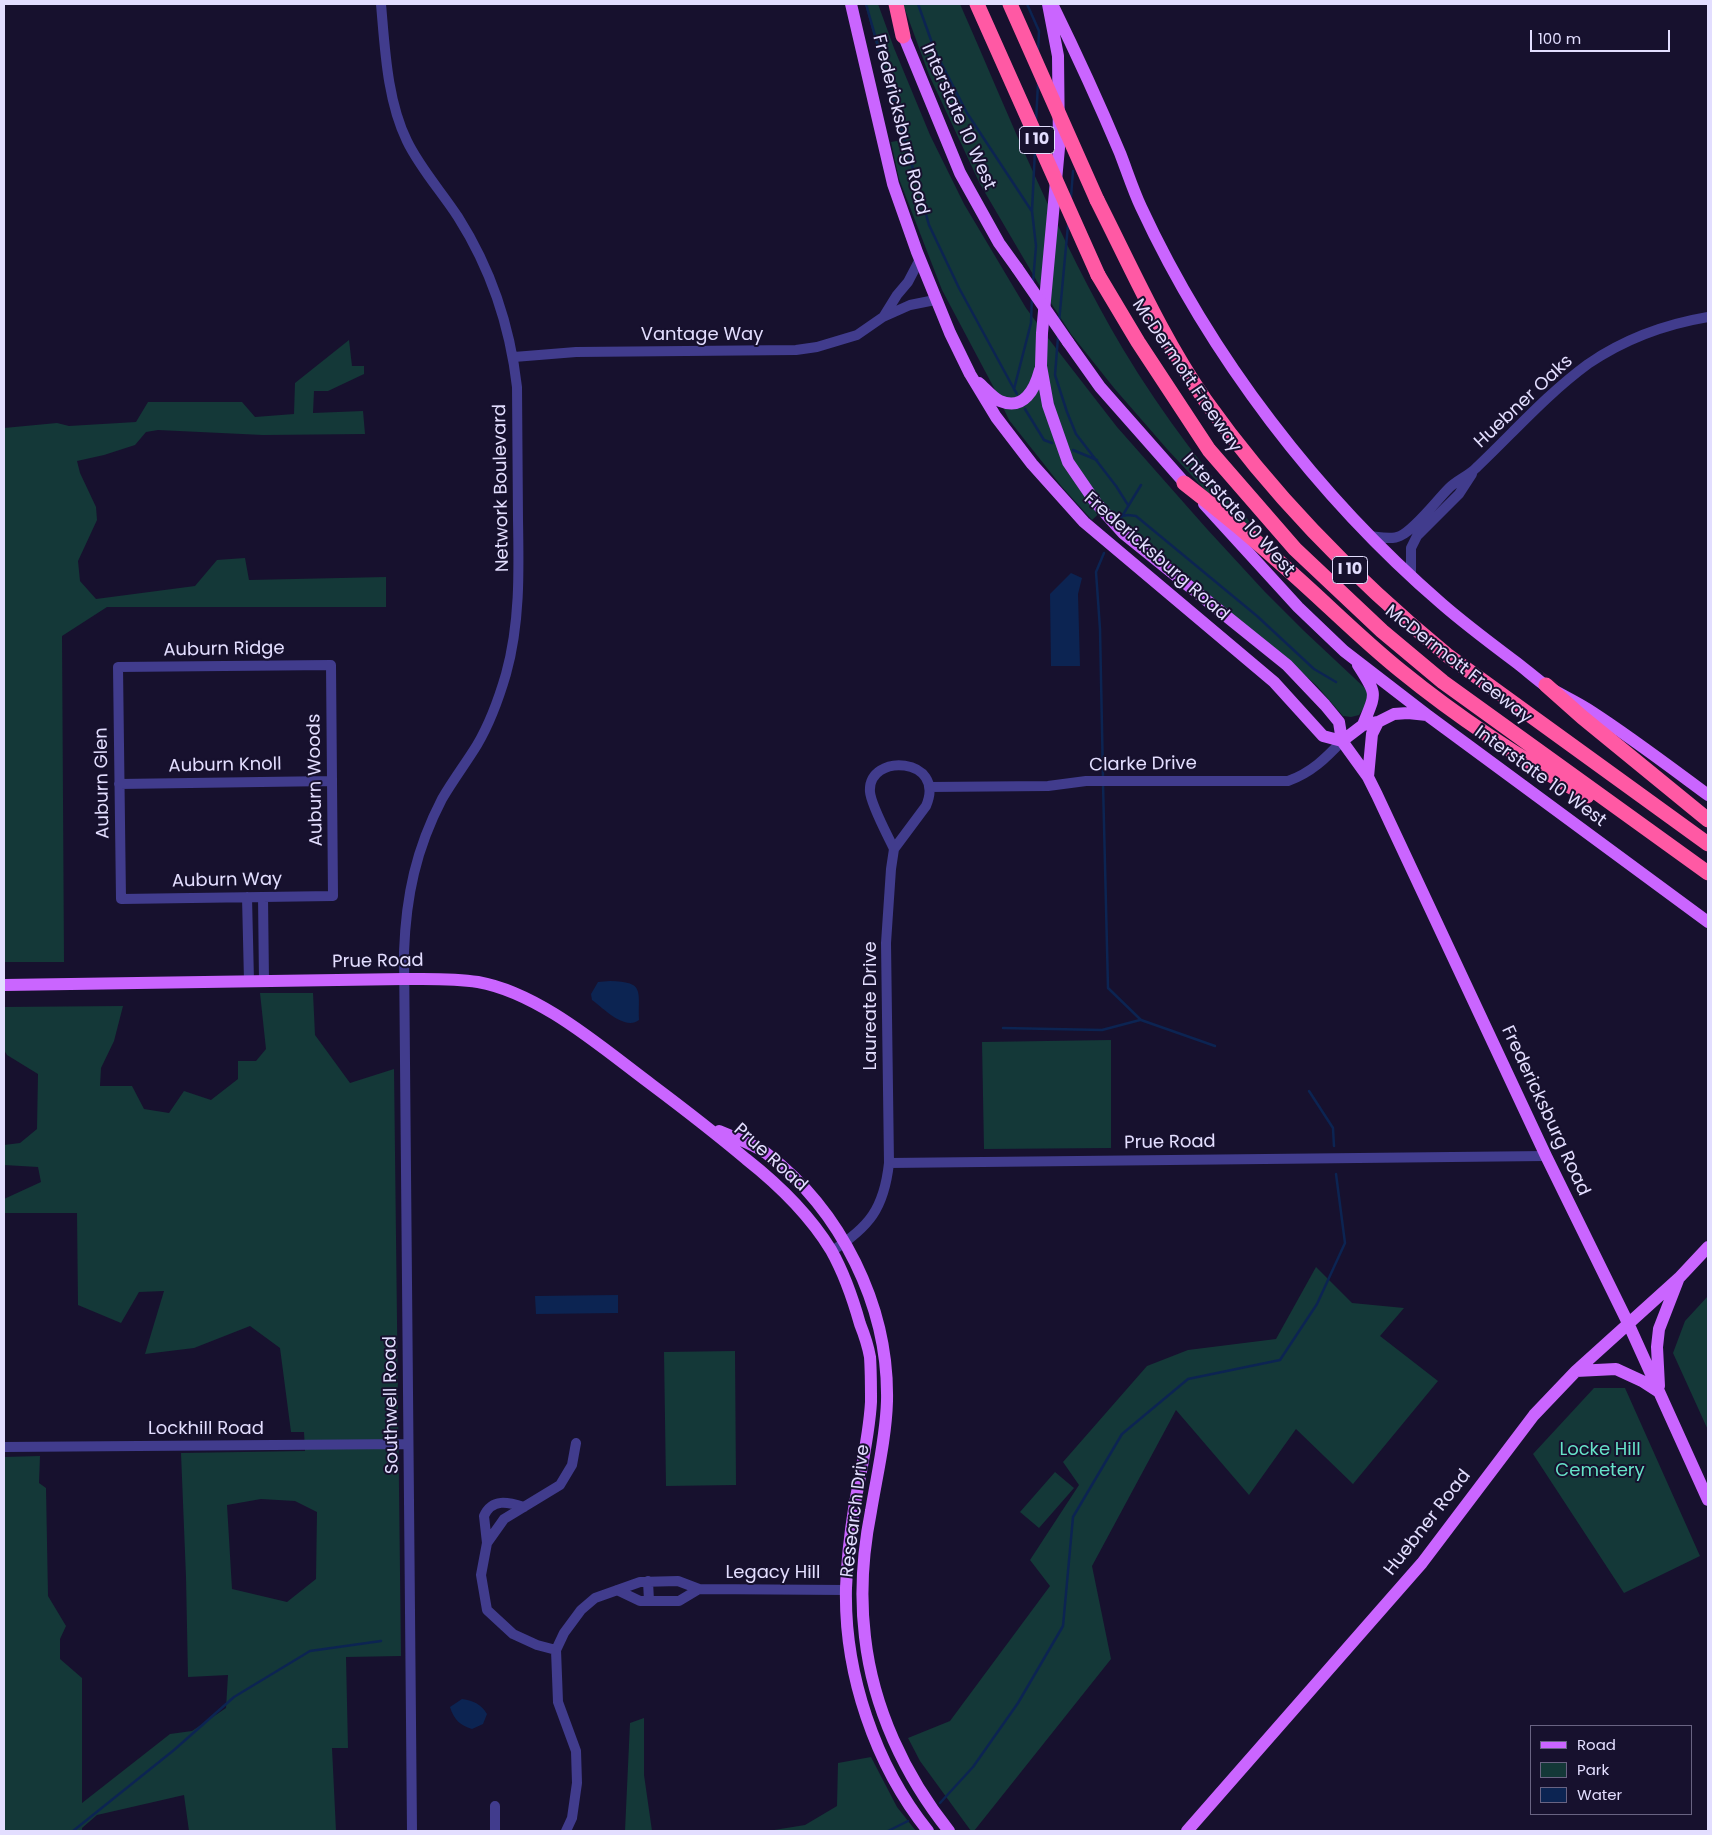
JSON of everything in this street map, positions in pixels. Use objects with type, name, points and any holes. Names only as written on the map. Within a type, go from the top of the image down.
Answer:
[{"type":"highway","points":[[896,4],[903,36]]},
{"type":"highway","name":"McDermott Freeway","points":[[977,4],[1098,275],[1138,342],[1209,450],[1295,549],[1382,631],[1443,682],[1708,872]]},
{"type":"highway","name":"McDermott Freeway","points":[[1010,4],[1096,200],[1169,341],[1205,399],[1255,465],[1312,530],[1359,578],[1407,622],[1447,655],[1708,844]]},
{"type":"highway","points":[[1184,483],[1244,530],[1401,672],[1485,735],[1536,768],[1648,830]]},
{"type":"highway","points":[[1546,685],[1582,717],[1708,820]]},
{"type":"main road","name":"Fredericksburg Road","points":[[851,4],[893,184],[935,300],[970,374],[996,417],[1032,464],[1084,522],[1274,682],[1324,736],[1342,741]]},
{"type":"main road","name":"Interstate 10 West","points":[[890,4],[960,173],[999,243],[1100,387],[1184,483],[1298,607],[1352,657],[1427,715],[1708,922]]},
{"type":"main road","name":"Fredericksburg Road","points":[[1048,4],[1058,56],[1058,148],[1042,333],[1041,366],[1048,405],[1068,462],[1096,503],[1123,532],[1287,665],[1340,722],[1342,741],[1368,777],[1546,1156],[1628,1324],[1708,1500]]},
{"type":"main road","points":[[1052,4],[1119,152],[1140,206],[1200,318],[1273,425],[1338,503],[1370,536],[1474,631],[1546,685],[1592,712],[1708,795]]},
{"type":"main road","points":[[970,374],[999,401],[1017,402],[1028,397],[1032,392],[1037,383],[1041,366]]},
{"type":"main road","points":[[1352,657],[1371,686],[1374,698],[1363,725]]},
{"type":"main road","points":[[1342,741],[1363,725],[1378,722],[1394,714],[1427,715]]},
{"type":"main road","points":[[1368,777],[1372,734],[1378,722]]},
{"type":"main road","name":"Prue Road","points":[[4,985],[438,979],[478,982],[519,995],[556,1015],[709,1127],[784,1191],[810,1220],[832,1252]]},
{"type":"main road","name":"Prue Road","points":[[709,1127],[765,1152],[819,1204],[845,1243]]},
{"type":"main road","name":"Research Drive","points":[[845,1243],[866,1290],[881,1335],[886,1363],[887,1402],[882,1451],[871,1508],[863,1590],[865,1637],[877,1695],[893,1739],[915,1784],[949,1831]]},
{"type":"main road","name":"Huebner Road","points":[[1187,1831],[1422,1563],[1534,1415],[1576,1371],[1679,1278],[1708,1248]]},
{"type":"main road","name":"Research Drive","points":[[832,1252],[853,1300],[870,1356],[871,1402],[856,1499],[846,1590],[849,1639],[861,1699],[878,1745],[901,1792],[928,1831]]},
{"type":"main road","points":[[1659,1392],[1659,1329],[1679,1278]]},
{"type":"main road","points":[[856,1499],[866,1492],[871,1477],[880,1428],[885,1420],[880,1409],[877,1368],[870,1356]]},
{"type":"main road","points":[[1576,1371],[1616,1368],[1659,1392]]},
{"type":"main road","points":[[871,1508],[864,1519],[856,1576],[846,1590],[853,1594],[857,1605],[868,1669],[873,1678]]},
{"type":"street","name":"Network Boulevard","points":[[381,4],[390,79],[396,108],[406,140],[416,158],[458,217],[483,261],[497,295],[514,357],[517,387],[519,585],[514,638],[496,706],[478,744],[443,798],[429,827],[418,857],[410,888],[405,920],[404,979]]},
{"type":"street","name":"Vantage Way","points":[[883,317],[908,282],[920,259]]},
{"type":"street","name":"Vantage Way","points":[[514,357],[576,352],[796,350],[817,347],[857,335],[883,317],[910,305],[935,300]]},
{"type":"street","name":"Huebner Oaks","points":[[1370,536],[1400,537],[1409,530],[1450,486],[1474,470],[1542,403],[1590,363],[1646,334],[1675,324],[1708,317]]},
{"type":"street","name":"Huebner Oaks","points":[[1411,575],[1411,548],[1417,536],[1459,494],[1474,470]]},
{"type":"street","name":"Auburn Ridge","points":[[118,667],[331,665]]},
{"type":"street","name":"Auburn Woods","points":[[331,665],[333,896]]},
{"type":"street","name":"Auburn Glen","points":[[118,667],[121,899]]},
{"type":"street","name":"Clarke Drive","points":[[929,787],[1048,786],[1095,781],[1288,781],[1312,770],[1342,741]]},
{"type":"street","name":"Laureate Drive","points":[[889,1164],[886,943],[894,850],[873,805],[870,791],[872,781],[879,773],[890,766],[901,765],[911,766],[921,772],[929,787]]},
{"type":"street","name":"Auburn Knoll","points":[[119,784],[332,781]]},
{"type":"street","points":[[894,850],[926,806],[929,787]]},
{"type":"street","name":"Auburn Way","points":[[121,899],[333,896]]},
{"type":"street","points":[[247,897],[249,981]]},
{"type":"street","points":[[263,897],[264,981]]},
{"type":"street","points":[[248,933],[263,933]]},
{"type":"street","name":"Southwell Road","points":[[404,979],[412,1831]]},
{"type":"street","name":"Prue Road","points":[[889,1164],[1546,1156]]},
{"type":"street","points":[[832,1252],[857,1234],[871,1218],[884,1193],[889,1164]]},
{"type":"street","name":"Lockhill Road","points":[[4,1447],[408,1444]]},
{"type":"street","points":[[487,1543],[504,1519],[560,1485],[572,1465],[576,1444]]},
{"type":"street","points":[[524,1507],[510,1503],[491,1505],[484,1516],[487,1543],[481,1575],[487,1610],[513,1634],[537,1645],[556,1650],[558,1702],[576,1751],[577,1783],[575,1800],[572,1818],[566,1831]]},
{"type":"street","name":"Legacy Hill","points":[[556,1650],[564,1633],[581,1610],[595,1598],[640,1582],[678,1580],[699,1589],[846,1590]]},
{"type":"street","points":[[648,1581],[648,1601]]},
{"type":"street","name":"Legacy Hill","points":[[617,1590],[640,1601],[679,1601],[699,1589]]},
{"type":"street","points":[[495,1806],[495,1831]]},
{"type":"green space","points":[[865,4],[878,4],[930,135],[964,204],[1026,308],[1117,427],[1207,529],[1265,592],[1367,690],[1369,700],[1359,715],[1343,716],[1317,686],[1297,668],[1105,508],[1092,520],[1062,487],[1009,420],[942,290],[899,179],[891,142],[902,140]]},
{"type":"green space","points":[[903,4],[960,4],[1056,222],[1099,307],[1138,374],[1189,446],[1225,493],[1263,537],[1259,539],[1205,490],[1114,388],[1071,334],[1038,283],[980,184],[929,75]]},
{"type":"green space","points":[[349,340],[352,366],[364,366],[364,374],[328,391],[314,391],[313,413],[363,411],[365,434],[263,435],[158,430],[146,432],[135,445],[77,461],[80,473],[96,507],[97,520],[78,561],[80,581],[96,599],[195,586],[217,560],[245,558],[249,580],[386,577],[386,607],[107,607],[62,636],[64,962],[4,962],[4,428],[57,423],[69,426],[136,422],[148,402],[242,402],[255,417],[294,414],[295,383]]},
{"type":"green space","points":[[260,993],[313,993],[315,1035],[350,1083],[394,1069],[401,1656],[346,1657],[348,1748],[332,1748],[336,1831],[189,1831],[184,1795],[97,1815],[82,1828],[82,1831],[4,1831],[4,1457],[40,1456],[39,1483],[46,1488],[48,1596],[66,1626],[60,1639],[60,1659],[82,1678],[82,1803],[170,1734],[192,1731],[226,1708],[228,1675],[188,1677],[181,1453],[305,1451],[304,1432],[291,1432],[280,1348],[250,1326],[194,1348],[145,1354],[164,1291],[139,1292],[121,1323],[78,1305],[77,1213],[4,1213],[4,1199],[41,1182],[38,1167],[4,1165],[4,1145],[20,1143],[37,1129],[38,1074],[7,1055],[4,1050],[4,1007],[123,1006],[114,1041],[101,1068],[100,1086],[132,1086],[144,1109],[169,1113],[184,1091],[211,1100],[238,1079],[238,1061],[256,1061],[266,1049]],"holes":[[[261,1499],[295,1501],[317,1512],[316,1579],[287,1602],[232,1589],[227,1505]]]},
{"type":"green space","points":[[1111,1040],[1111,1148],[984,1149],[982,1042]]},
{"type":"green space","points":[[1316,1267],[1352,1303],[1404,1308],[1380,1336],[1438,1381],[1353,1484],[1296,1429],[1249,1495],[1176,1410],[1092,1566],[1111,1659],[974,1831],[971,1831],[920,1761],[908,1738],[950,1721],[1050,1586],[1030,1560],[1079,1485],[1063,1462],[1147,1366],[1188,1350],[1276,1339]]},
{"type":"green space","points":[[1708,1296],[1708,1430],[1673,1353],[1685,1321]]},
{"type":"green space","points":[[735,1351],[736,1485],[666,1486],[664,1352]]},
{"type":"green space","name":"Locke Hill Cemetery","points":[[1594,1388],[1625,1388],[1700,1556],[1624,1593],[1533,1454]]},
{"type":"green space","points":[[1055,1472],[1074,1488],[1039,1528],[1020,1512]]},
{"type":"green space","points":[[644,1718],[644,1775],[652,1831],[625,1831],[630,1723]]},
{"type":"green space","points":[[871,1757],[897,1807],[916,1831],[768,1831],[805,1825],[837,1806],[838,1763]]},
{"type":"water","points":[[1071,573],[1082,578],[1078,594],[1080,666],[1051,666],[1050,594]]},
{"type":"water","points":[[598,982],[629,983],[637,990],[639,995],[639,1020],[633,1023],[621,1021],[592,1000],[591,994]]},
{"type":"water","points":[[618,1295],[618,1313],[536,1314],[535,1296]]},
{"type":"water","points":[[462,1699],[477,1704],[485,1711],[487,1714],[483,1724],[472,1729],[464,1726],[456,1719],[450,1707]]},
{"type":"waterway","points":[[866,4],[929,225],[959,288],[1014,389]]},
{"type":"waterway","points":[[918,4],[935,51],[967,113],[1031,210]]},
{"type":"waterway","points":[[1027,4],[1039,31],[1038,52]]},
{"type":"waterway","points":[[1036,122],[1038,83]]},
{"type":"waterway","points":[[1033,282],[1036,246],[1032,211],[1035,150]]},
{"type":"waterway","points":[[1071,197],[1073,171]]},
{"type":"waterway","points":[[1059,322],[1068,225]]},
{"type":"waterway","points":[[1017,394],[1014,389],[1031,323],[1032,297]]},
{"type":"waterway","points":[[1058,337],[1055,375],[1076,434],[1116,486],[1128,505]]},
{"type":"waterway","points":[[1025,409],[1044,440],[1052,443]]},
{"type":"waterway","points":[[1073,450],[1097,460]]},
{"type":"waterway","points":[[1121,518],[1141,485]]},
{"type":"waterway","points":[[1122,516],[1136,516],[1257,616],[1314,669],[1336,682]]},
{"type":"waterway","points":[[1103,778],[1100,629],[1096,572],[1104,553]]},
{"type":"waterway","points":[[1103,783],[1108,988],[1141,1020],[1215,1046]]},
{"type":"waterway","points":[[1003,1028],[1102,1030],[1140,1020]]},
{"type":"waterway","points":[[1309,1091],[1333,1128],[1334,1146]]},
{"type":"waterway","points":[[940,1803],[973,1767],[1018,1703],[1063,1626],[1073,1517],[1122,1434],[1188,1379],[1280,1360],[1317,1304],[1345,1243],[1336,1174]]},
{"type":"waterway","points":[[73,1831],[174,1750],[234,1697],[310,1651],[381,1641]]},
{"type":"waterway","points":[[888,1831],[908,1821]]}]
